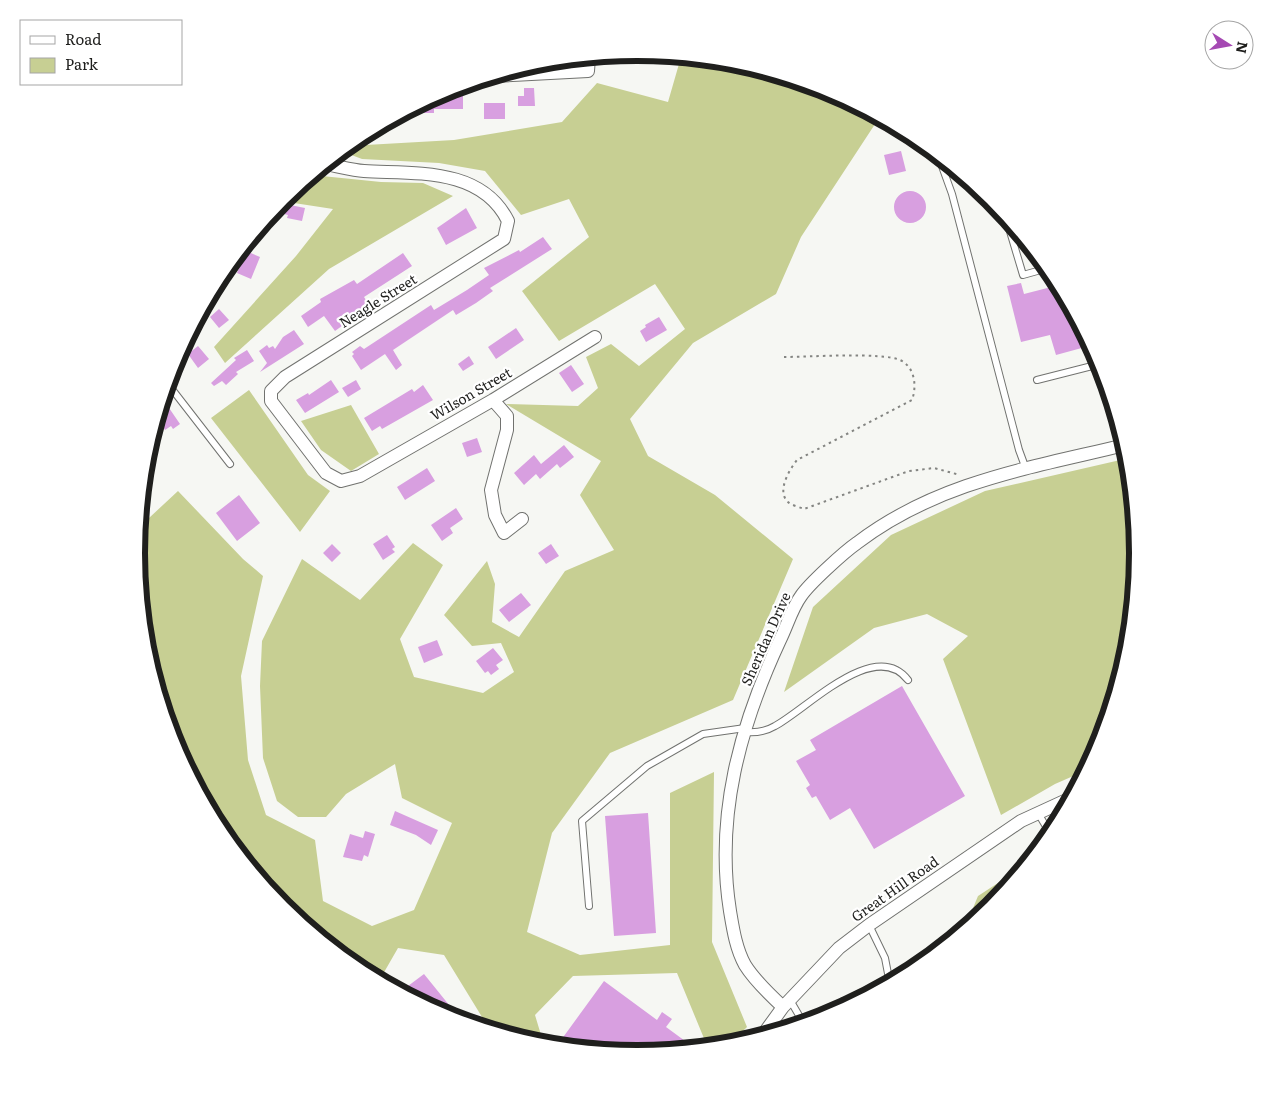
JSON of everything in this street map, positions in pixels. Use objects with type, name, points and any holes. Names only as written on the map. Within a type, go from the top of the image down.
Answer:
[{"type":"street","points":[[527,74],[588,71],[589,64]]},
{"type":"street","name":"Neagle Street","points":[[334,166],[362,171],[417,171],[448,177],[479,189],[502,208],[508,222],[504,239],[285,377],[271,391],[271,401],[326,473],[341,481],[360,476]]},
{"type":"street","name":"Wilson Street","points":[[360,476],[493,400],[595,337]]},
{"type":"street","points":[[493,400],[507,416],[507,430],[491,490],[495,515],[504,533],[522,520]]},
{"type":"street","name":"Sheridan Drive","points":[[787,1004],[754,977],[745,964],[733,928],[726,888],[725,834],[729,792],[764,673],[801,596],[856,543],[908,509],[975,482],[1117,447]]},
{"type":"street","name":"Great Hill Road","points":[[768,1028],[826,960],[869,925],[1021,821],[1062,802]]},
{"type":"lane","points":[[942,167],[952,194],[1019,450],[1026,469]]},
{"type":"lane","points":[[1011,233],[1023,275],[1039,270]]},
{"type":"lane","points":[[1037,380],[1092,366]]},
{"type":"lane","points":[[173,390],[230,464]]},
{"type":"lane","points":[[589,906],[582,821],[647,766],[703,734],[746,730],[759,733],[776,726],[834,685],[857,672],[883,666],[900,670],[908,680]]},
{"type":"lane","points":[[1038,813],[1046,827]]},
{"type":"lane","points":[[869,925],[885,958],[889,977]]},
{"type":"lane","points":[[787,1004],[799,1018]]},
{"type":"path","points":[[784,357],[877,356],[900,360],[913,373],[916,389],[912,400],[797,460],[788,473],[783,493],[788,502],[804,509],[909,472],[934,468],[950,471],[975,482]]},
{"type":"green space","points":[[679,63],[701,65],[764,78],[795,87],[855,112],[876,123],[801,237],[776,294],[693,343],[630,419],[648,456],[715,495],[793,559],[733,700],[610,753],[552,833],[527,932],[580,955],[670,945],[670,793],[714,772],[712,942],[747,1027],[739,1035],[705,1041],[677,973],[573,976],[535,1015],[541,1036],[485,1022],[444,955],[398,948],[383,975],[337,944],[312,924],[289,902],[246,853],[211,800],[182,742],[171,712],[154,650],[149,618],[145,554],[146,516],[149,518],[178,491],[243,559],[263,576],[241,676],[248,760],[266,815],[315,840],[323,901],[372,926],[414,910],[452,823],[402,798],[395,764],[346,794],[326,817],[298,817],[277,801],[263,758],[260,686],[262,641],[302,559],[360,600],[413,543],[443,565],[400,639],[414,677],[483,693],[514,672],[501,643],[472,646],[444,615],[487,561],[495,584],[492,622],[519,637],[565,571],[614,550],[580,495],[601,461],[506,404],[578,406],[598,388],[586,357],[611,344],[639,366],[685,329],[655,284],[559,341],[522,291],[589,237],[569,199],[521,215],[485,171],[439,163],[362,159],[349,154],[362,145],[454,140],[562,122],[597,83],[668,102]]},
{"type":"green space","points":[[321,176],[381,182],[423,183],[453,196],[329,269],[225,363],[214,347],[296,256],[333,209],[291,203]]},
{"type":"green space","points":[[249,390],[308,475],[330,491],[300,532],[211,418]]},
{"type":"green space","points":[[351,405],[379,454],[351,471],[321,450],[301,421]]},
{"type":"green space","points":[[1120,460],[1128,521],[1128,586],[1120,650],[1103,712],[1092,742],[1076,775],[1055,784],[1001,815],[943,659],[968,636],[927,614],[874,628],[784,692],[813,607],[891,535],[985,491]]},
{"type":"green space","points":[[1007,877],[969,917],[978,896]]},
{"type":"building","points":[[524,88],[534,88],[535,106],[518,106],[518,96],[524,96]]},
{"type":"building","points":[[456,96],[463,96],[463,109],[434,109],[434,113],[417,113]]},
{"type":"building","points":[[484,103],[505,103],[505,119],[484,119]]},
{"type":"building","points":[[901,151],[906,171],[889,175],[884,155]]},
{"type":"building","points":[[910,191],[916,192],[921,196],[925,201],[925,213],[921,218],[916,222],[910,223],[904,222],[899,218],[895,213],[894,207],[895,201],[899,196],[904,192]]},
{"type":"building","points":[[289,205],[305,208],[302,221],[287,218],[288,215],[284,214],[284,210]]},
{"type":"building","points":[[466,208],[477,228],[446,245],[437,228]]},
{"type":"building","points":[[543,237],[552,249],[490,288],[493,291],[476,303],[456,315],[453,310],[393,350],[402,365],[396,370],[385,354],[361,370],[352,356],[354,354],[352,352],[360,346],[364,349],[431,305],[434,310],[489,275],[484,268],[519,250],[520,252]]},
{"type":"building","points":[[248,252],[260,257],[251,279],[237,273]]},
{"type":"building","points":[[403,253],[412,266],[364,297],[370,306],[345,321],[346,323],[335,331],[324,316],[308,327],[301,316],[321,302],[320,299],[354,280],[357,284]]},
{"type":"building","points":[[1021,283],[1024,294],[1051,287],[1084,347],[1056,355],[1050,335],[1021,342],[1007,286]]},
{"type":"building","points":[[219,309],[229,320],[219,328],[210,317]]},
{"type":"building","points":[[659,317],[667,330],[646,342],[640,331],[646,327],[645,325]]},
{"type":"building","points":[[516,328],[524,340],[496,359],[488,347]]},
{"type":"building","points":[[294,330],[304,344],[260,372],[267,363],[259,351],[267,345],[269,348],[273,346],[275,349],[283,337]]},
{"type":"building","points":[[198,346],[209,359],[198,368],[188,354]]},
{"type":"building","points":[[247,350],[254,361],[236,372],[238,374],[226,385],[222,381],[214,386],[211,383],[236,360],[234,358]]},
{"type":"building","points":[[469,356],[474,364],[463,371],[458,364]]},
{"type":"building","points":[[571,365],[584,384],[572,392],[559,373]]},
{"type":"building","points":[[331,380],[339,392],[305,413],[296,400],[308,393],[309,395]]},
{"type":"building","points":[[356,380],[361,389],[348,397],[342,388]]},
{"type":"building","points":[[423,385],[433,400],[382,429],[380,426],[372,431],[364,418],[412,389],[414,392]]},
{"type":"building","points":[[168,406],[180,424],[173,429],[171,426],[165,430],[162,426]]},
{"type":"building","points":[[477,438],[482,452],[467,457],[462,443]]},
{"type":"building","points":[[564,445],[574,457],[560,468],[557,464],[540,479],[536,474],[524,485],[514,473],[534,455],[541,464]]},
{"type":"building","points":[[427,468],[435,481],[405,500],[397,487]]},
{"type":"building","points":[[239,495],[260,523],[237,541],[216,513]]},
{"type":"building","points":[[456,508],[463,519],[450,528],[453,533],[442,541],[431,525]]},
{"type":"building","points":[[387,535],[395,547],[392,549],[395,552],[383,560],[373,544]]},
{"type":"building","points":[[332,544],[341,553],[332,562],[323,553]]},
{"type":"building","points":[[551,544],[559,556],[546,564],[538,553]]},
{"type":"building","points":[[521,593],[531,605],[509,622],[499,610]]},
{"type":"building","points":[[437,640],[443,655],[424,663],[418,647]]},
{"type":"building","points":[[493,648],[503,660],[496,665],[499,669],[491,675],[488,671],[485,673],[476,661]]},
{"type":"building","points":[[902,686],[965,796],[874,849],[850,808],[830,820],[816,796],[812,798],[806,788],[810,785],[796,761],[816,750],[810,740]]},
{"type":"building","points":[[395,811],[438,830],[431,845],[416,835],[390,825]]},
{"type":"building","points":[[648,813],[656,933],[614,936],[605,816]]},
{"type":"building","points":[[365,831],[375,834],[368,857],[364,855],[362,861],[343,857],[350,834],[363,838]]},
{"type":"building","points":[[424,974],[453,1009],[419,995],[406,988]]},
{"type":"building","points":[[604,981],[657,1020],[662,1012],[672,1019],[666,1027],[688,1043],[637,1046],[605,1045],[561,1040]]}]
